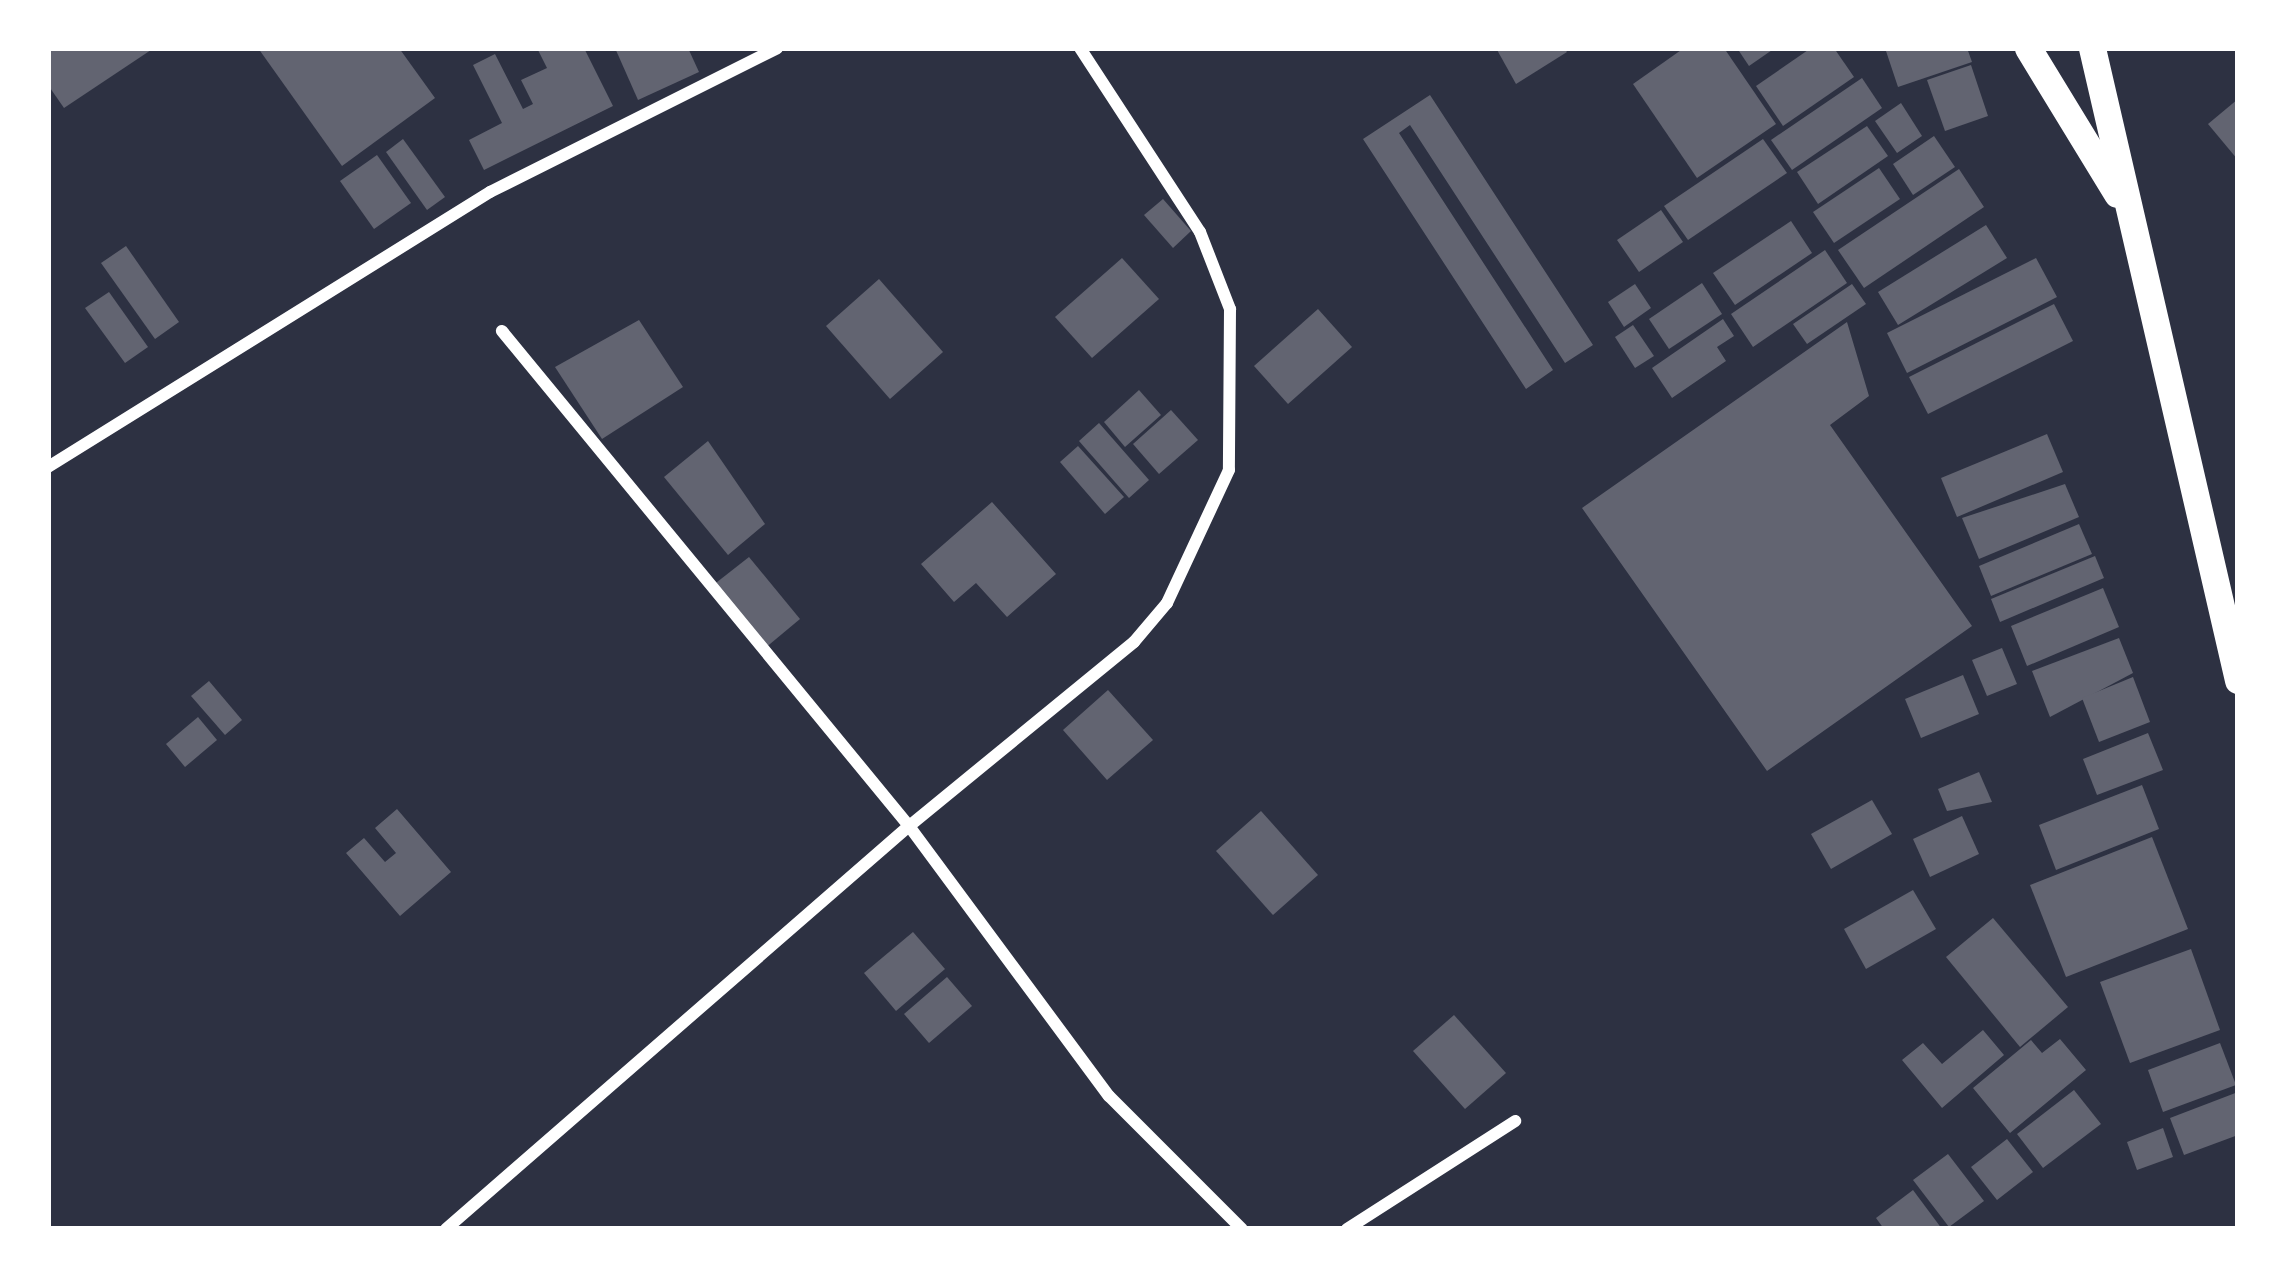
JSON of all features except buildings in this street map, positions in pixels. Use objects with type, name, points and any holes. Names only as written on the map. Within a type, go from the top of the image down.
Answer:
[{"type":"highway","points":[[2028,48],[2129,212]]},
{"type":"highway","points":[[2092,48],[2238,680]]},
{"type":"street","points":[[48,467],[490,192],[777,48]]},
{"type":"street","points":[[446,1229],[909,826],[1133,642],[1167,603],[1229,470],[1230,309],[1200,232],[1079,48]]},
{"type":"street","points":[[502,331],[909,826],[1109,1096],[1242,1229]]},
{"type":"street","points":[[1347,1229],[1515,1121]]}]
